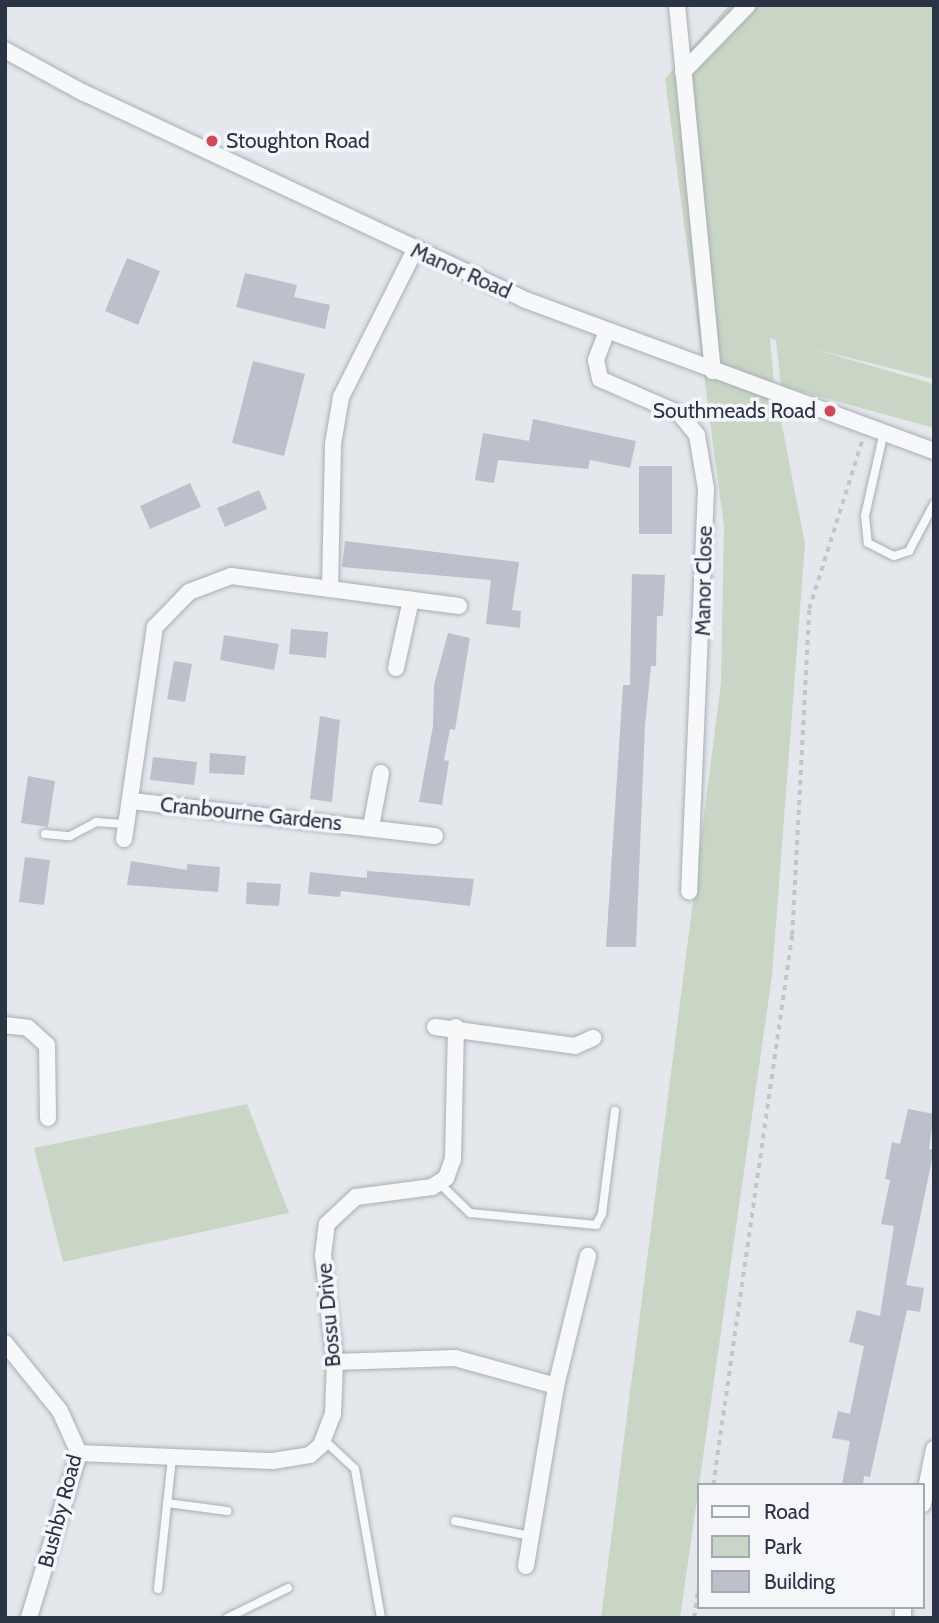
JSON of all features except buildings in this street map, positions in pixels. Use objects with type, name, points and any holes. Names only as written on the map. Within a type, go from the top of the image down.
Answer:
[{"type":"street","points":[[677,5],[713,372]]},
{"type":"street","points":[[683,72],[748,5]]},
{"type":"street","name":"Manor Road","points":[[5,50],[84,93],[415,250],[607,331],[866,430],[934,451]]},
{"type":"street","points":[[330,589],[333,444],[341,397],[415,250]]},
{"type":"street","name":"Manor Close","points":[[607,331],[596,360],[600,379],[680,414],[697,435],[706,489],[690,892]]},
{"type":"street","name":"Cranbourne Gardens","points":[[126,831],[155,626],[189,592],[231,576],[459,606]]},
{"type":"street","points":[[396,668],[411,600]]},
{"type":"street","name":"Cranbourne Gardens","points":[[371,827],[381,773]]},
{"type":"street","name":"Cranbourne Gardens","points":[[132,801],[435,835]]},
{"type":"street","points":[[5,1025],[29,1028],[47,1045],[48,1118]]},
{"type":"street","points":[[435,1027],[456,1027],[575,1046],[593,1038]]},
{"type":"street","points":[[440,1184],[453,1159],[456,1027]]},
{"type":"street","name":"Bossu Drive","points":[[324,1440],[333,1414],[335,1362],[323,1255],[327,1224],[356,1197],[440,1184]]},
{"type":"street","points":[[526,1566],[555,1386],[588,1256]]},
{"type":"street","name":"Bushby Road","points":[[5,1343],[60,1411],[79,1453],[29,1618]]},
{"type":"street","points":[[335,1362],[455,1358],[555,1386]]},
{"type":"street","points":[[79,1453],[293,1460],[310,1455],[324,1440]]},
{"type":"street","points":[[925,1494],[934,1448]]},
{"type":"lane","points":[[883,436],[865,516],[868,543],[894,555],[909,551],[934,504]]},
{"type":"lane","points":[[45,834],[70,836],[96,822],[126,831]]},
{"type":"lane","points":[[440,1184],[470,1213],[596,1225],[602,1214],[615,1111]]},
{"type":"lane","points":[[324,1440],[355,1469],[381,1618]]},
{"type":"lane","points":[[158,1590],[172,1458]]},
{"type":"lane","points":[[167,1503],[227,1511]]},
{"type":"lane","points":[[455,1521],[531,1536]]},
{"type":"lane","points":[[227,1618],[288,1588]]},
{"type":"path","points":[[712,1483],[792,935],[808,609],[866,430]]},
{"type":"path","points":[[694,1618],[698,1589]]},
{"type":"green space","points":[[729,5],[934,5],[934,379],[810,348],[934,384],[934,428],[781,386],[776,340],[770,338],[774,384],[805,544],[772,976],[680,1618],[601,1618],[721,683],[724,527],[665,79]]},
{"type":"green space","points":[[247,1104],[289,1213],[63,1262],[34,1148]]},
{"type":"place","name":"Stoughton Road","points":[[212,141]]},
{"type":"place","name":"Southmeads Road","points":[[830,411]]}]
